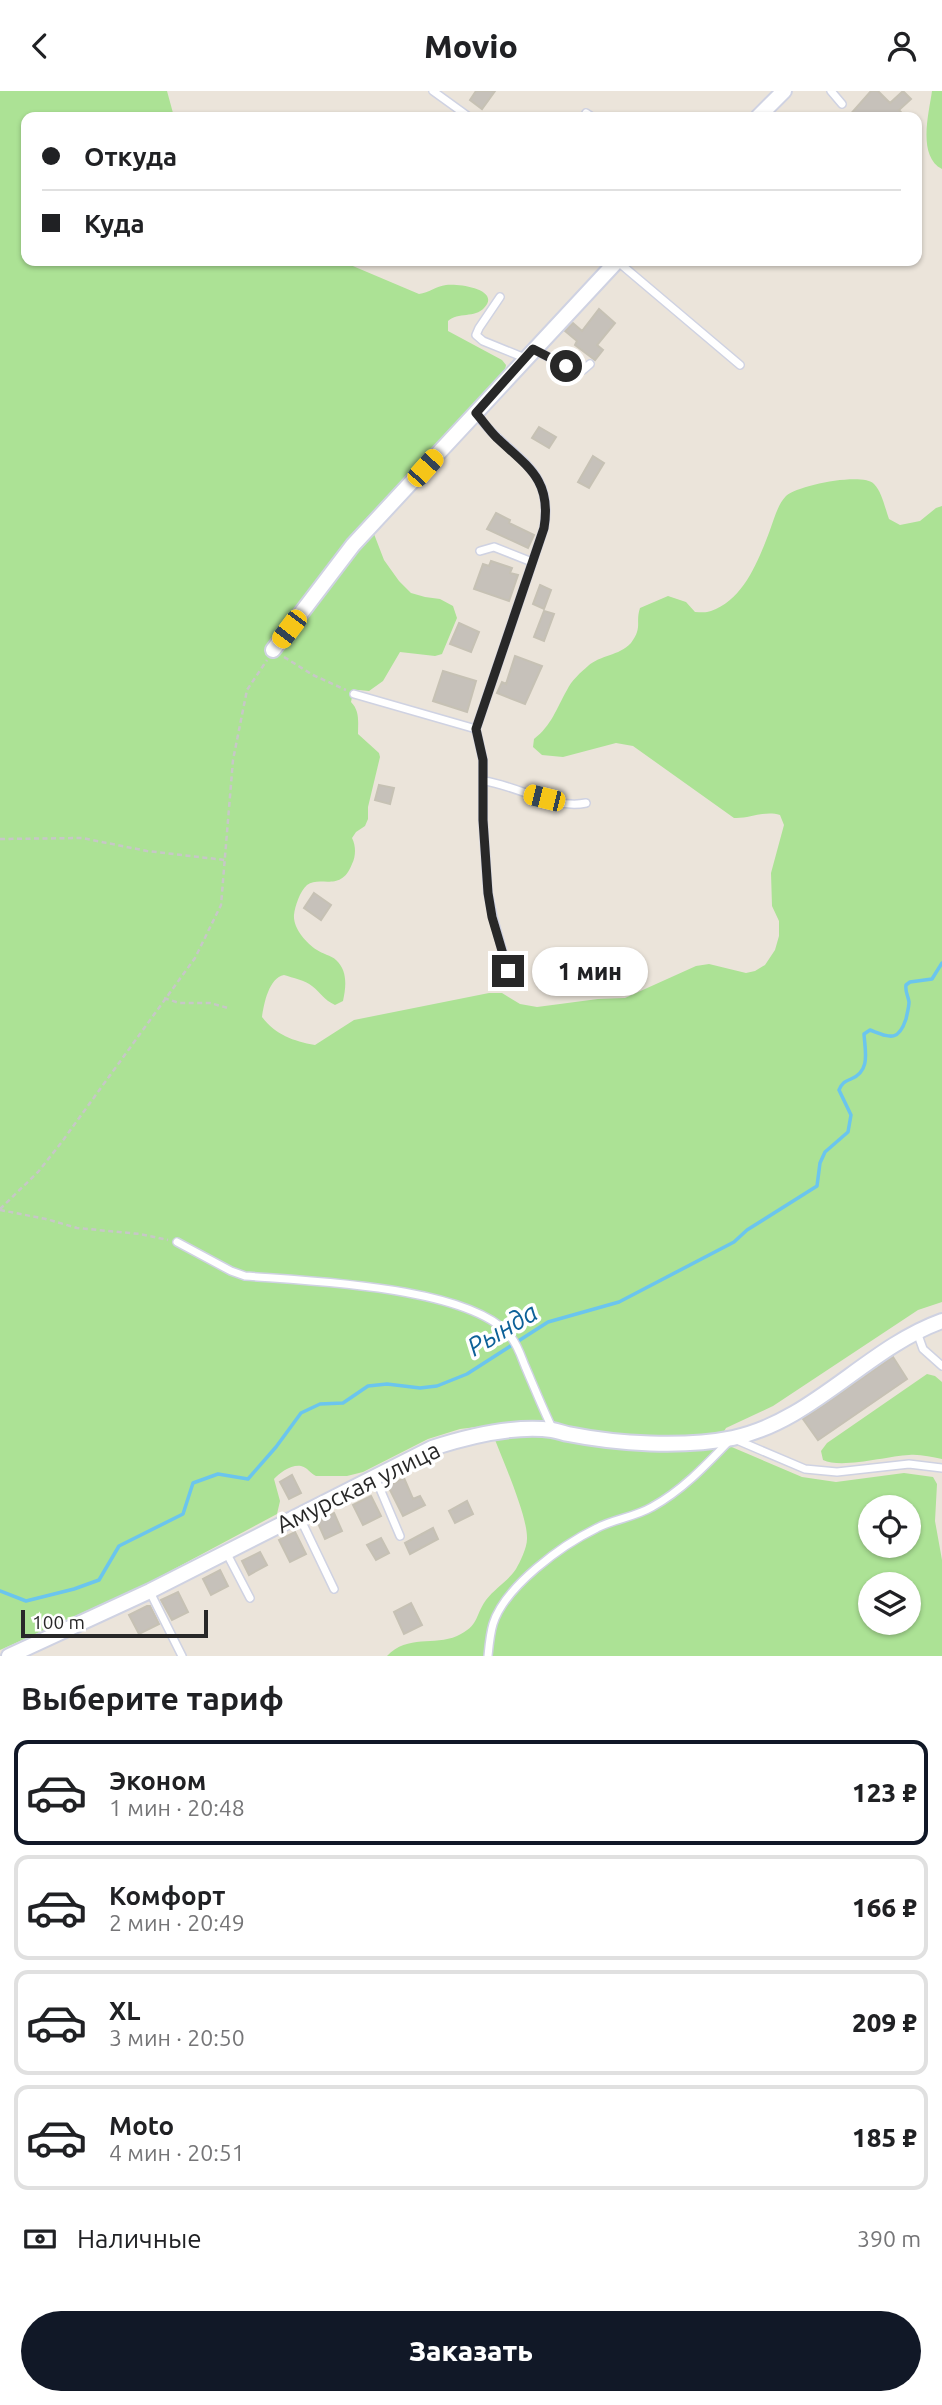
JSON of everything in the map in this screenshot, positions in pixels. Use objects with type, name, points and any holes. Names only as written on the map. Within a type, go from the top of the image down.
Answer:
[{"type":"street","points":[[763,112],[784,91]]},
{"type":"street","points":[[272,650],[352,545],[612,266]]},
{"type":"street","name":"Амурская улица","points":[[9,1656],[150,1591],[432,1448],[463,1438],[518,1430],[553,1430],[600,1438],[666,1444],[732,1438],[782,1420],[917,1331],[942,1321]]},
{"type":"lane","points":[[433,91],[462,112]]},
{"type":"lane","points":[[831,91],[842,104]]},
{"type":"lane","points":[[623,266],[740,365]]},
{"type":"lane","points":[[500,297],[476,335],[483,341],[576,370],[583,370],[590,364]]},
{"type":"lane","points":[[476,413],[495,436],[532,468],[539,480],[546,516],[476,729],[483,760],[483,820],[488,893],[508,971]]},
{"type":"lane","points":[[480,551],[494,547],[532,562]]},
{"type":"lane","points":[[354,694],[476,729]]},
{"type":"lane","points":[[484,781],[511,786],[520,792],[569,804],[586,803]]},
{"type":"lane","points":[[177,1242],[245,1276],[354,1284],[402,1292],[471,1310],[510,1335],[553,1430]]},
{"type":"lane","points":[[917,1331],[923,1349],[942,1366]]},
{"type":"lane","points":[[488,1656],[493,1625],[499,1612],[522,1582],[556,1552],[577,1539],[598,1527],[651,1508],[689,1482],[732,1438],[805,1469],[837,1472],[909,1464],[942,1468]]},
{"type":"lane","points":[[375,1477],[400,1536]]},
{"type":"lane","points":[[299,1515],[334,1589]]},
{"type":"lane","points":[[226,1552],[250,1598]]},
{"type":"lane","points":[[150,1591],[182,1656]]},
{"type":"path","points":[[0,1210],[38,1172],[61,1143],[195,958],[210,932],[221,905],[233,760],[247,690],[272,650],[313,675],[354,694]]},
{"type":"path","points":[[0,839],[82,838],[147,851],[225,860]]},
{"type":"path","points":[[164,998],[179,1003],[210,1003],[228,1008]]},
{"type":"path","points":[[0,1210],[77,1228],[140,1234],[177,1242]]},
{"type":"green space","points":[[0,91],[167,91],[173,112],[21,112],[21,266],[353,266],[419,294],[446,285],[459,285],[476,289],[487,296],[488,301],[480,311],[448,321],[448,331],[502,360],[506,365],[505,370],[377,515],[374,534],[384,560],[399,581],[411,593],[440,599],[453,606],[457,618],[442,654],[435,656],[400,652],[383,681],[369,691],[353,692],[351,702],[357,713],[358,734],[380,757],[368,807],[368,819],[365,826],[352,838],[355,854],[347,873],[336,881],[312,882],[307,885],[298,899],[294,915],[298,930],[305,939],[340,964],[345,979],[344,996],[343,1001],[335,1005],[306,982],[284,975],[279,977],[268,992],[262,1017],[286,1036],[315,1045],[354,1020],[489,993],[502,993],[520,1004],[537,1007],[625,998],[696,966],[709,964],[746,973],[765,965],[775,950],[779,936],[779,921],[772,906],[771,873],[784,825],[780,815],[768,813],[734,818],[633,746],[616,743],[563,757],[542,755],[533,747],[534,739],[549,722],[579,674],[593,662],[621,651],[631,643],[637,633],[640,608],[668,596],[686,602],[695,612],[707,612],[723,606],[733,598],[749,577],[781,503],[793,492],[830,481],[868,481],[879,491],[889,519],[900,525],[920,521],[942,506],[942,1302],[918,1310],[773,1406],[726,1428],[723,1433],[727,1445],[802,1477],[836,1482],[904,1473],[933,1477],[937,1484],[935,1521],[942,1560],[942,1656],[387,1656],[404,1645],[448,1639],[470,1628],[486,1600],[513,1573],[523,1555],[527,1539],[519,1503],[494,1437],[484,1426],[460,1429],[428,1439],[363,1472],[347,1476],[316,1476],[303,1467],[290,1468],[274,1479],[280,1501],[277,1514],[146,1584],[0,1650]]},
{"type":"green space","points":[[932,91],[942,91],[942,169],[934,163],[927,144]]},
{"type":"green space","points":[[927,1374],[942,1382],[942,1459],[913,1455],[853,1463],[823,1460],[821,1451],[827,1443]]},
{"type":"building","points":[[476,91],[495,91],[482,109],[470,100]]},
{"type":"building","points":[[871,91],[878,91],[890,103],[903,91],[911,99],[899,110],[901,112],[852,112]]},
{"type":"building","points":[[599,309],[615,323],[597,345],[603,350],[595,360],[575,345],[577,341],[565,331],[573,323],[582,331]]},
{"type":"building","points":[[539,427],[556,437],[549,448],[532,438]]},
{"type":"building","points":[[593,456],[604,463],[589,488],[578,482]]},
{"type":"building","points":[[496,513],[510,520],[509,523],[534,535],[528,548],[487,529]]},
{"type":"building","points":[[491,561],[512,568],[510,573],[518,575],[509,601],[474,589],[483,564],[489,566]]},
{"type":"building","points":[[540,585],[551,590],[544,609],[533,604]]},
{"type":"building","points":[[544,611],[554,614],[544,641],[534,637]]},
{"type":"building","points":[[459,623],[479,632],[471,652],[450,644]]},
{"type":"building","points":[[515,656],[542,666],[525,704],[497,693],[502,682],[506,684]]},
{"type":"building","points":[[443,671],[476,681],[467,712],[433,701]]},
{"type":"building","points":[[379,785],[394,788],[390,804],[375,800]]},
{"type":"building","points":[[314,893],[331,905],[321,920],[304,908]]},
{"type":"building","points":[[893,1357],[907,1379],[818,1440],[803,1419]]},
{"type":"building","points":[[292,1475],[301,1493],[289,1499],[280,1482]]},
{"type":"building","points":[[404,1478],[413,1499],[420,1496],[425,1505],[403,1516],[388,1486]]},
{"type":"building","points":[[371,1496],[381,1516],[363,1525],[353,1505]]},
{"type":"building","points":[[467,1501],[473,1514],[455,1523],[449,1511]]},
{"type":"building","points":[[334,1513],[342,1531],[325,1539],[317,1521]]},
{"type":"building","points":[[433,1528],[438,1539],[410,1554],[405,1543]]},
{"type":"building","points":[[295,1532],[306,1554],[290,1562],[279,1540]]},
{"type":"building","points":[[381,1538],[389,1553],[376,1560],[367,1545]]},
{"type":"building","points":[[260,1552],[267,1565],[249,1575],[242,1561]]},
{"type":"building","points":[[220,1570],[228,1586],[211,1595],[203,1579]]},
{"type":"building","points":[[178,1592],[188,1612],[172,1620],[161,1600]]},
{"type":"building","points":[[411,1603],[422,1625],[404,1634],[394,1612]]},
{"type":"building","points":[[150,1606],[159,1624],[139,1634],[129,1615]]},
{"type":"waterway","name":"Рында","points":[[0,1591],[26,1601],[99,1580],[119,1546],[183,1514],[193,1483],[218,1474],[248,1479],[301,1413],[320,1404],[343,1403],[368,1386],[437,1386],[467,1374],[548,1322],[619,1302],[734,1242],[747,1230],[817,1186],[820,1163],[825,1152],[848,1132],[851,1115],[839,1090],[844,1083],[862,1071],[866,1054],[864,1034],[870,1030],[892,1036],[900,1032],[909,1006],[906,985],[932,979],[942,963]]},
{"type":"route","points":[[508,971],[488,893],[483,820],[483,760],[476,729],[546,516],[542,488],[532,468],[495,436],[476,413],[533,349],[566,366]]}]
